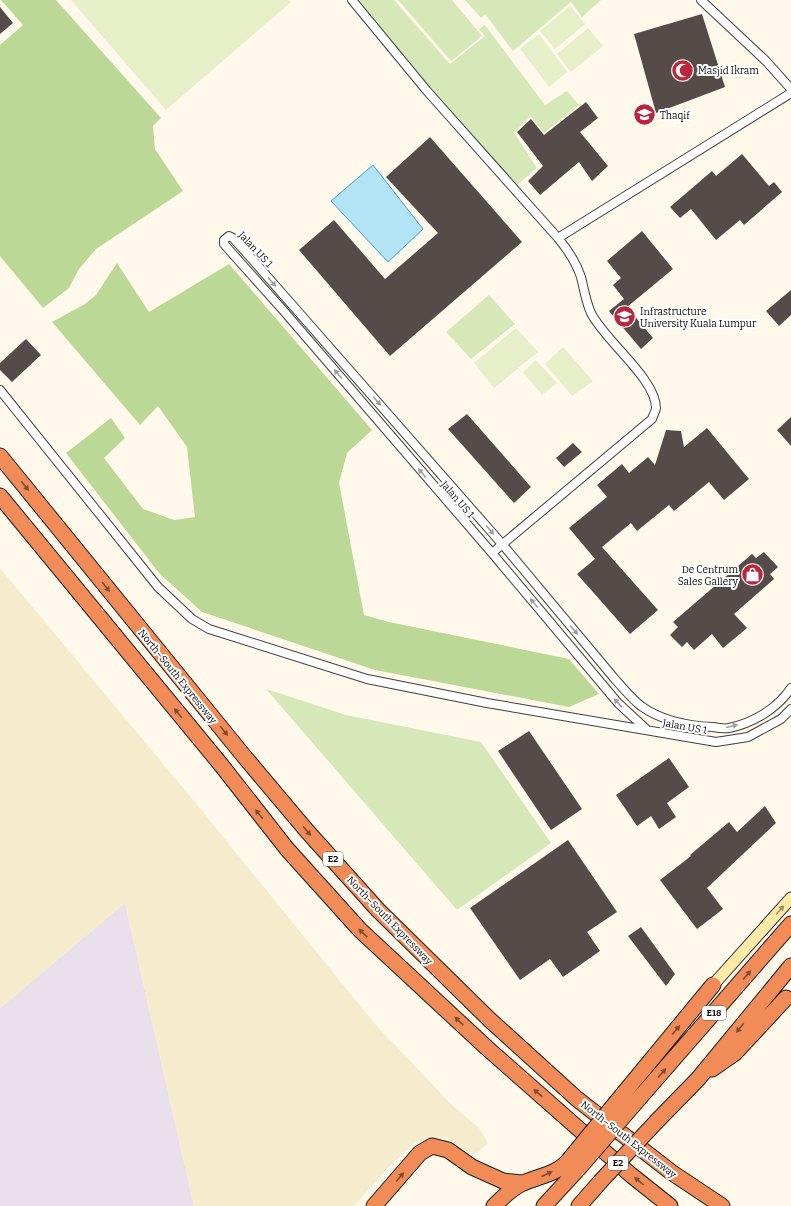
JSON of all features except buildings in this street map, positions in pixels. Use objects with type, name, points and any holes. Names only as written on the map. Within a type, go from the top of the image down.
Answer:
[{"type":"highway","name":"North–South Expressway","points":[[0,456],[243,755],[307,831],[378,910],[490,1020],[578,1098],[671,1172],[722,1206]]},
{"type":"highway","name":"E2","points":[[0,496],[222,766],[287,850],[360,930],[493,1053],[631,1175],[670,1206]]},
{"type":"highway","name":"E18","points":[[544,1206],[574,1164],[636,1102],[791,924]]},
{"type":"highway","points":[[579,1206],[657,1121],[698,1079],[791,966]]},
{"type":"highway","points":[[494,1206],[514,1188],[522,1183],[547,1175],[566,1164],[574,1164],[624,1093],[713,985]]},
{"type":"highway","points":[[698,1079],[735,1053],[788,995]]},
{"type":"highway","points":[[374,1206],[420,1153],[432,1146],[448,1150],[472,1167],[503,1181],[522,1183]]},
{"type":"main road","points":[[713,985],[791,898]]},
{"type":"street","points":[[352,0],[427,91],[558,238],[576,263],[587,301],[597,323],[650,388],[655,398],[656,409],[652,419],[492,553]]},
{"type":"street","points":[[701,0],[766,61],[791,89]]},
{"type":"street","points":[[558,238],[791,93]]},
{"type":"street","name":"Jalan US 1","points":[[791,688],[784,699],[754,720],[727,728],[693,726],[674,721],[641,706],[627,693],[503,545],[240,245],[229,236],[224,240],[224,244],[282,309],[492,553],[618,703],[646,729],[716,742],[748,737],[781,719],[791,709]]},
{"type":"street","points":[[0,390],[158,587],[192,619],[209,629],[367,679],[487,703],[646,729]]},
{"type":"shaded area","points":[[0,568],[194,801],[375,1024],[452,1105],[479,1128],[488,1143],[474,1156],[445,1137],[415,1142],[389,1167],[354,1206],[194,1206],[125,903],[0,1008]]},
{"type":"shaded area","points":[[125,903],[194,1206],[0,1206],[0,1008]]},
{"type":"green space","points":[[1,0],[56,0],[161,118],[153,126],[155,149],[183,191],[96,249],[79,269],[69,288],[43,308],[0,256],[0,45],[23,25]]},
{"type":"green space","points":[[71,0],[289,0],[291,2],[166,110]]},
{"type":"green space","points":[[356,0],[394,0],[450,64],[485,36],[479,29],[485,25],[545,105],[567,91],[579,105],[544,133],[531,116],[514,133],[537,168],[516,186],[405,59]]},
{"type":"green space","points":[[398,0],[452,0],[482,36],[451,61]]},
{"type":"green space","points":[[465,0],[601,0],[582,17],[571,2],[513,51],[485,14],[481,18]]},
{"type":"green space","points":[[570,6],[585,24],[555,49],[540,31]]},
{"type":"green space","points":[[588,28],[603,46],[571,72],[557,54]]},
{"type":"green space","points":[[539,34],[567,72],[549,87],[520,49]]},
{"type":"green space","points":[[117,263],[149,312],[229,264],[372,430],[347,453],[339,483],[364,615],[389,622],[569,659],[599,694],[569,707],[375,670],[202,612],[159,573],[66,453],[111,418],[125,438],[104,458],[143,509],[174,520],[195,517],[187,447],[158,406],[140,425],[52,322],[85,304],[96,295]]},
{"type":"green space","points":[[489,295],[515,324],[471,359],[446,332]]},
{"type":"green space","points":[[516,328],[538,352],[494,388],[474,363]]},
{"type":"green space","points":[[563,347],[593,381],[572,396],[545,364]]},
{"type":"green space","points":[[536,360],[557,383],[542,395],[523,372]]},
{"type":"green space","points":[[266,689],[346,715],[481,742],[551,843],[457,910]]},
{"type":"water","points":[[373,165],[423,229],[388,262],[331,201]]},
{"type":"place","name":"Masjid Ikram","points":[[682,70]]},
{"type":"place","name":"Thaqif","points":[[645,115]]},
{"type":"place","name":"Infrastructure University Kuala Lumpur","points":[[624,317]]},
{"type":"place","name":"De Centrum Sales Gallery","points":[[753,575]]}]
